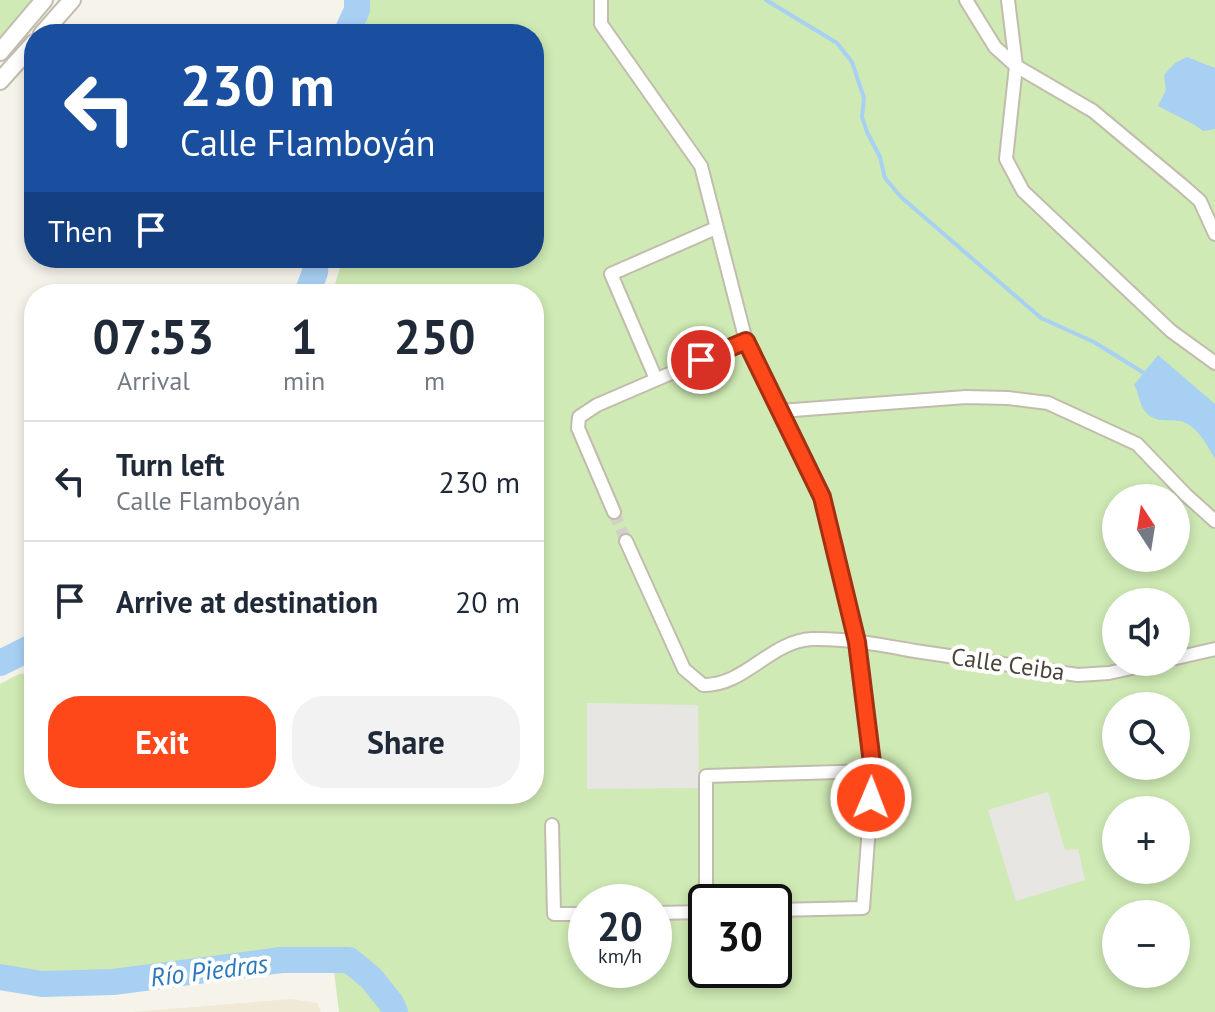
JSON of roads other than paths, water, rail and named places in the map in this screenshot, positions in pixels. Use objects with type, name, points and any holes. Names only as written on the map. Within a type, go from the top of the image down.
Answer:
[{"type":"street","points":[[0,52],[44,0]]},
{"type":"street","points":[[51,24],[72,0]]},
{"type":"street","points":[[601,0],[601,24],[701,166],[746,341],[822,497],[857,642],[873,771],[863,908],[792,910]]},
{"type":"street","points":[[966,0],[995,47],[1016,66],[1093,111],[1183,186],[1200,201],[1215,234]]},
{"type":"street","points":[[1008,0],[1016,66],[1006,159],[1023,191],[1171,331],[1215,363]]},
{"type":"street","points":[[0,81],[24,54]]},
{"type":"street","points":[[656,379],[611,274],[716,228]]},
{"type":"street","points":[[614,512],[578,428],[579,417],[597,405],[746,341]]},
{"type":"street","points":[[780,411],[966,397],[1048,403],[1137,444],[1215,521]]},
{"type":"street","name":"Calle Ceiba","points":[[626,541],[684,669],[703,685],[725,683],[755,663],[802,640],[857,642],[1078,675],[1102,673]]},
{"type":"street","points":[[1190,655],[1215,649]]},
{"type":"street","points":[[706,884],[706,776],[873,771]]},
{"type":"street","points":[[552,825],[554,914],[568,914]]},
{"type":"water","points":[[1187,57],[1215,68],[1215,129],[1203,131],[1158,106],[1166,90],[1164,75],[1175,63]]},
{"type":"water","points":[[1158,355],[1215,404],[1215,459],[1191,426],[1180,421],[1156,419],[1142,407],[1134,385]]},
{"type":"waterway","name":"Río Piedras","points":[[351,24],[357,10],[357,0]]},
{"type":"waterway","points":[[766,0],[837,43],[852,62],[864,98],[862,117],[867,132],[880,157],[885,178],[901,197],[1041,318],[1094,342],[1144,373]]},
{"type":"waterway","name":"Río Piedras","points":[[311,284],[315,268]]},
{"type":"waterway","name":"Río Piedras","points":[[0,663],[24,651]]},
{"type":"waterway","name":"Río Piedras","points":[[0,977],[42,984],[113,982],[281,960],[349,960],[371,978],[395,1012]]},
{"type":"tunnel","points":[[614,512],[626,541]]}]
